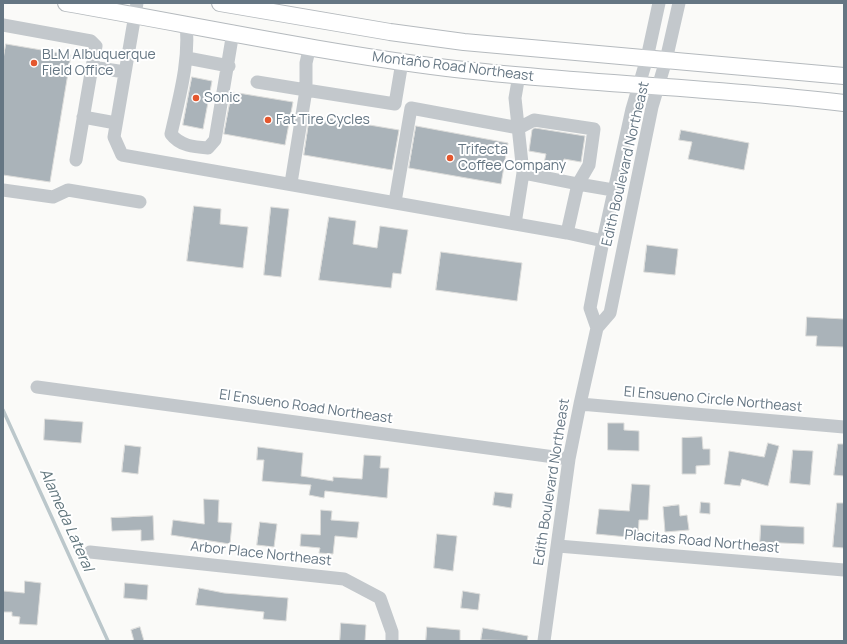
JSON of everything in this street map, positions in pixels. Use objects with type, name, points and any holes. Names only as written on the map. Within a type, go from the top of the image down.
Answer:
[{"type":"main road","name":"Montaño Road Northeast","points":[[66,3],[136,9],[186,24],[402,62],[519,75],[844,103]]},
{"type":"main road","name":"Montaño Road Northeast","points":[[220,3],[390,32],[464,42],[844,76]]},
{"type":"street","name":"Edith Boulevard Northeast","points":[[544,641],[570,459],[596,328],[590,308],[613,190],[632,109],[647,58],[659,3]]},
{"type":"street","name":"Edith Boulevard Northeast","points":[[596,328],[610,313],[652,107],[666,60],[679,3]]},
{"type":"street","points":[[136,9],[114,137],[122,154],[291,183],[567,233],[603,241]]},
{"type":"street","points":[[186,24],[188,38],[187,58],[171,134],[176,141],[192,146],[208,148],[215,140],[229,66],[233,32]]},
{"type":"street","points":[[3,25],[91,41],[96,46],[76,160]]},
{"type":"street","points":[[291,183],[306,90],[306,63],[310,46]]},
{"type":"street","points":[[187,58],[229,66]]},
{"type":"street","points":[[257,82],[395,104],[402,62]]},
{"type":"street","points":[[92,68],[125,72]]},
{"type":"street","points":[[514,224],[523,173],[515,98],[519,75]]},
{"type":"street","points":[[394,202],[410,108],[519,128],[534,120],[594,129],[589,165],[578,184],[567,233]]},
{"type":"street","points":[[84,117],[116,123]]},
{"type":"street","points":[[523,173],[613,190]]},
{"type":"street","points":[[3,190],[53,197],[68,190],[140,202]]},
{"type":"street","name":"El Ensueno Road Northeast","points":[[37,387],[570,459]]},
{"type":"street","name":"El Ensueno Circle Northeast","points":[[580,404],[844,427]]},
{"type":"street","name":"Placitas Road Northeast","points":[[558,546],[844,570]]},
{"type":"street","name":"Arbor Place Northeast","points":[[90,552],[344,579],[380,598],[392,632],[392,641]]},
{"type":"building","points":[[6,44],[71,55],[50,182],[3,175],[3,60]]},
{"type":"building","points":[[192,77],[212,81],[203,129],[183,125]]},
{"type":"building","name":"Fat Tire Cycles","points":[[232,92],[293,102],[285,145],[224,134]]},
{"type":"building","points":[[310,115],[399,130],[392,170],[304,155]]},
{"type":"building","points":[[416,126],[508,143],[501,184],[409,168]]},
{"type":"building","points":[[535,128],[585,136],[581,162],[564,159],[563,166],[544,163],[546,154],[529,151],[532,130]]},
{"type":"building","points":[[681,130],[749,143],[744,170],[688,159],[692,142],[679,140]]},
{"type":"building","points":[[194,206],[221,209],[220,224],[248,227],[243,268],[187,261]]},
{"type":"building","points":[[271,207],[289,209],[281,277],[264,275]]},
{"type":"building","points":[[329,217],[356,221],[353,244],[377,248],[380,226],[408,230],[401,274],[393,273],[391,288],[319,280]]},
{"type":"building","points":[[647,245],[678,249],[675,275],[644,272]]},
{"type":"building","points":[[441,252],[522,263],[517,301],[436,290]]},
{"type":"building","points":[[807,317],[844,319],[844,347],[816,346],[817,336],[806,336]]},
{"type":"building","points":[[45,419],[83,422],[81,443],[44,440]]},
{"type":"building","points":[[608,423],[624,423],[624,430],[639,431],[639,451],[608,450]]},
{"type":"building","points":[[702,437],[703,449],[710,449],[710,465],[696,466],[696,474],[682,474],[682,438]]},
{"type":"building","points":[[768,443],[779,446],[768,486],[742,479],[740,486],[724,484],[729,451],[764,457]]},
{"type":"building","points":[[838,444],[844,444],[844,476],[834,475]]},
{"type":"building","points":[[125,445],[141,447],[138,474],[122,472]]},
{"type":"building","points":[[258,447],[303,453],[301,476],[333,481],[333,477],[362,479],[364,455],[381,456],[380,468],[389,468],[387,498],[325,491],[324,498],[309,495],[311,485],[262,481],[264,460],[257,460]]},
{"type":"building","points":[[793,450],[813,451],[810,485],[790,483]]},
{"type":"building","points":[[632,484],[650,485],[648,520],[639,520],[638,538],[596,534],[599,509],[629,511]]},
{"type":"building","points":[[495,492],[513,494],[511,508],[493,505]]},
{"type":"building","points":[[204,499],[219,500],[218,522],[232,523],[230,544],[171,535],[173,520],[204,524]]},
{"type":"building","points":[[701,502],[710,503],[710,514],[700,513]]},
{"type":"building","points":[[837,503],[844,503],[844,548],[833,547]]},
{"type":"building","points":[[679,505],[680,516],[687,515],[689,530],[665,532],[663,507]]},
{"type":"building","points":[[321,510],[332,511],[331,520],[359,522],[357,538],[335,536],[333,554],[319,553],[320,548],[300,546],[301,534],[320,535]]},
{"type":"building","points":[[153,516],[154,540],[141,541],[141,530],[112,531],[111,518]]},
{"type":"building","points":[[260,522],[277,524],[274,547],[257,545]]},
{"type":"building","points":[[761,525],[804,527],[804,544],[760,542]]},
{"type":"building","points":[[437,534],[457,536],[453,571],[434,568]]},
{"type":"building","points":[[25,581],[41,583],[37,625],[19,624],[20,617],[12,616],[12,612],[3,612],[3,591],[24,593]]},
{"type":"building","points":[[125,583],[148,585],[147,600],[124,598]]},
{"type":"building","points":[[199,588],[224,593],[288,598],[286,621],[263,619],[264,612],[196,605]]},
{"type":"building","points":[[463,591],[480,594],[478,610],[461,608]]},
{"type":"building","points":[[341,623],[366,625],[365,641],[340,641]]},
{"type":"building","points":[[140,627],[144,641],[134,641],[131,630]]},
{"type":"building","points":[[427,627],[460,630],[460,641],[426,641]]},
{"type":"building","points":[[483,628],[528,636],[527,641],[481,640]]},
{"type":"waterway","name":"Alameda Lateral","points":[[3,410],[108,641]]},
{"type":"place","name":"BLM Albuquerque Field Office","points":[[34,63]]},
{"type":"place","name":"Sonic","points":[[196,98]]},
{"type":"place","name":"Fat Tire Cycles","points":[[268,120]]},
{"type":"place","name":"Trifecta Coffee Company","points":[[450,158]]}]
